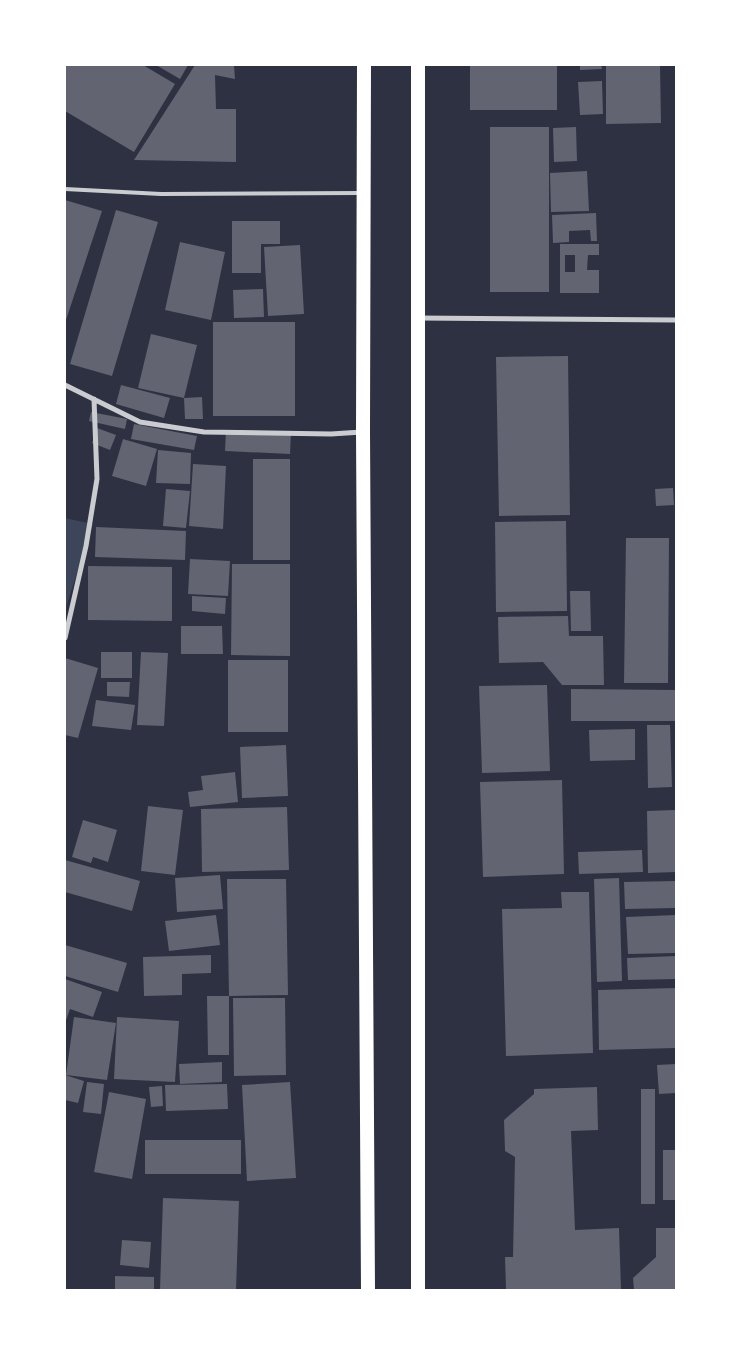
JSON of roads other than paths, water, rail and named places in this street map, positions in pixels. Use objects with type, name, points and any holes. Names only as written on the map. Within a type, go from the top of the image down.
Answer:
[{"type":"highway","points":[[364,65],[363,432],[368,1290]]},
{"type":"highway","points":[[418,65],[418,1290]]},
{"type":"street","points":[[418,318],[676,320]]},
{"type":"street","points":[[65,385],[140,422],[204,432],[331,434],[363,432]]},
{"type":"street","points":[[65,638],[86,546],[97,479],[94,399]]},
{"type":"lane","points":[[65,189],[161,194],[364,193]]}]
